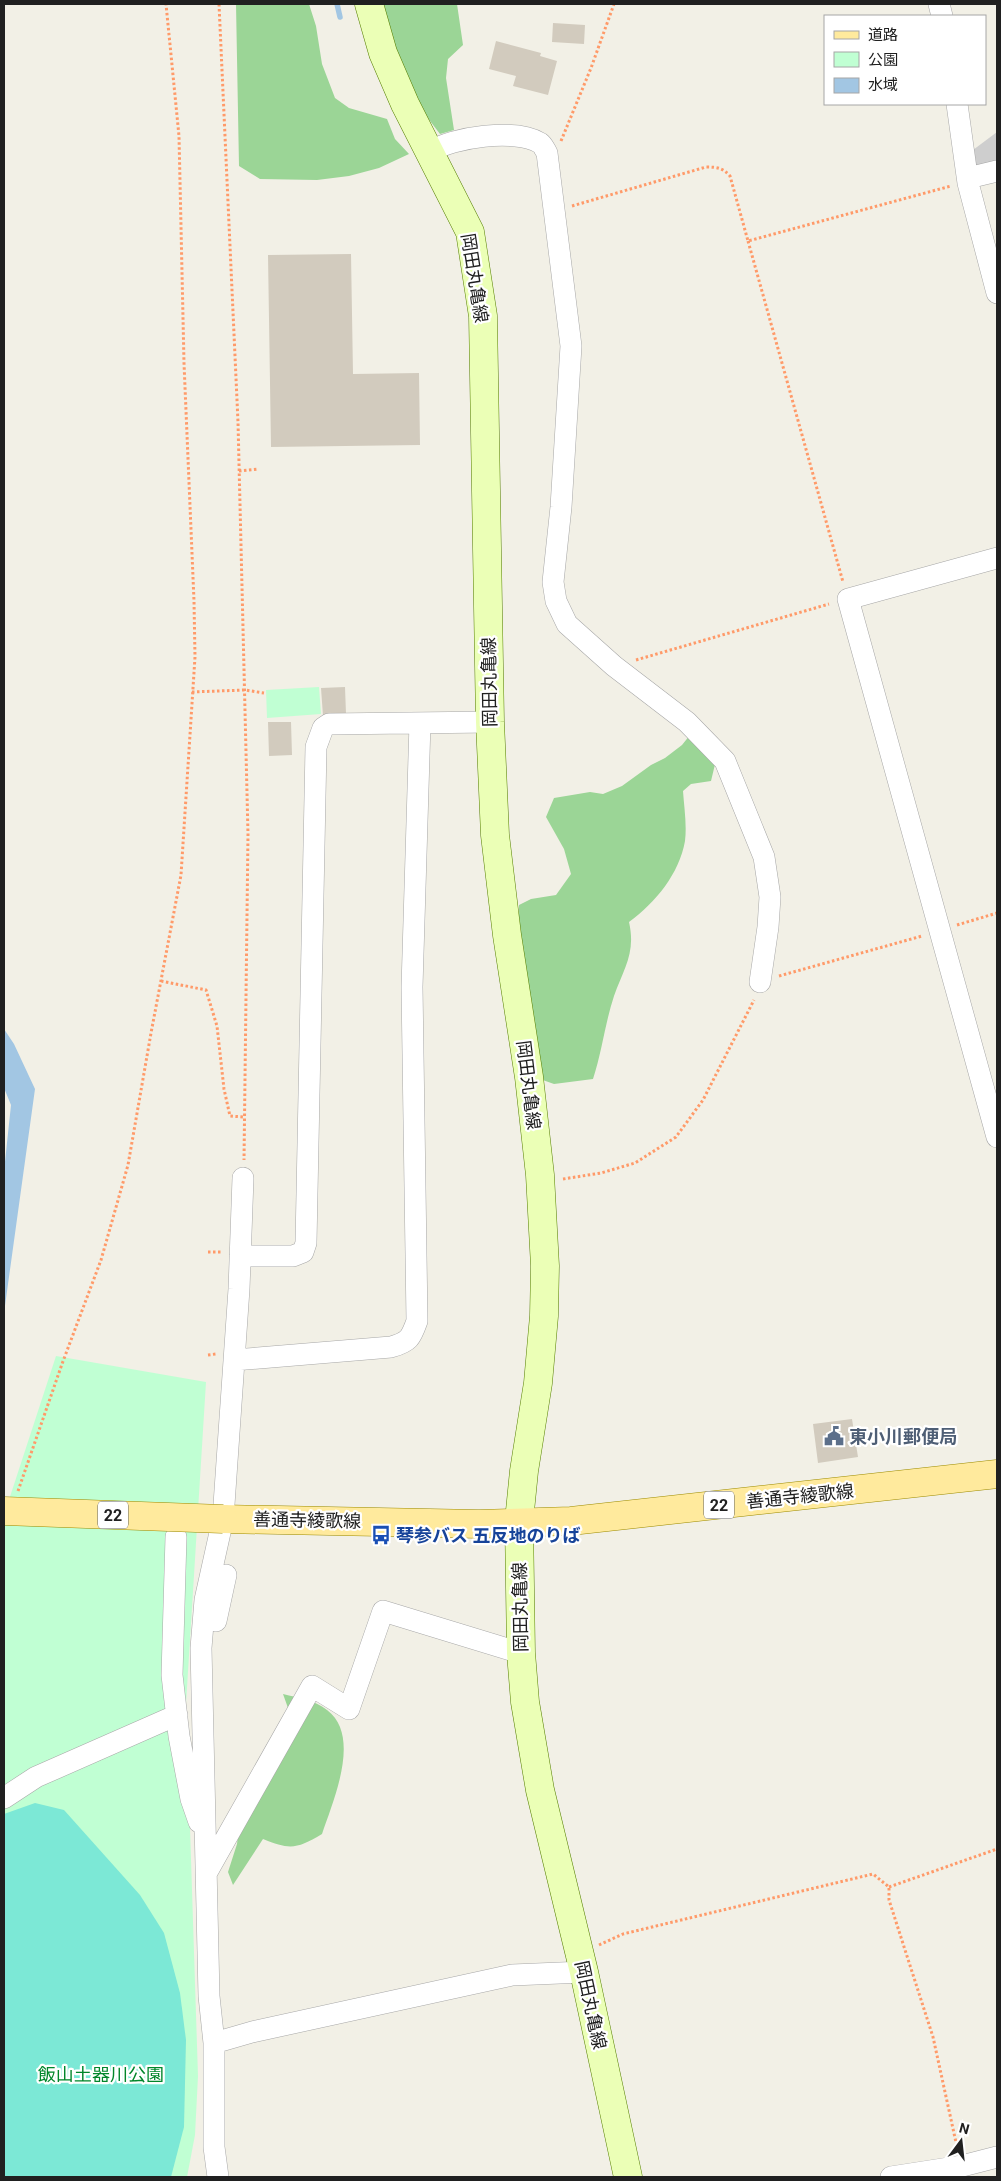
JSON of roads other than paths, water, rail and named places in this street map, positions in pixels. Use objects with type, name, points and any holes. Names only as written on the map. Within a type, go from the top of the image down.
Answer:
[{"type":"main road","name":"岡田丸亀線","points":[[369,4],[383,53],[405,104],[470,232],[483,316],[490,722],[495,835],[507,935],[529,1077],[540,1180],[545,1266],[544,1316],[538,1383],[524,1471],[520,1521],[521,1653],[525,1702],[540,1790],[582,1962],[628,2177]]},
{"type":"main road","name":"善通寺綾歌線","points":[[10,1504],[223,1519],[414,1521],[479,1524],[520,1521],[571,1521],[997,1474]]},
{"type":"street","points":[[958,105],[968,180],[997,293]]},
{"type":"street","points":[[430,152],[448,143],[501,135],[523,136],[541,144],[547,153],[572,346],[561,507],[553,582],[556,600],[567,624],[614,666],[687,722],[725,761],[764,857],[770,897],[768,927],[760,982]]},
{"type":"street","points":[[968,180],[997,172]]},
{"type":"street","points":[[997,558],[848,599],[997,1138]]},
{"type":"street","points":[[240,1256],[292,1256],[303,1252],[306,1243],[316,747],[323,728],[329,724],[490,722]]},
{"type":"street","points":[[234,1360],[391,1347],[405,1343],[413,1334],[417,1321],[412,987],[420,723]]},
{"type":"street","points":[[218,2177],[214,2147],[214,2044],[208,1996],[201,1648],[205,1600],[223,1519],[234,1360],[243,1178]]},
{"type":"street","points":[[176,1537],[172,1674],[191,1799],[206,1844]]},
{"type":"street","points":[[206,1844],[215,1819],[213,1676],[217,1614],[226,1575]]},
{"type":"street","points":[[207,1872],[312,1686],[349,1709],[384,1611],[521,1653]]},
{"type":"street","points":[[4,1798],[36,1777],[177,1715]]},
{"type":"street","points":[[214,2044],[252,2032],[512,1975],[582,1962]]},
{"type":"street","points":[[891,2177],[962,2166],[997,2157]]},
{"type":"water","points":[[4,1029],[14,1044],[35,1089],[4,1313],[4,1171],[11,1105],[4,1088]]},
{"type":"waterway","points":[[337,4],[340,17]]},
{"type":"place","name":"東小川郵便局","points":[[834,1436]]},
{"type":"place","name":"琴参バス 五反地のりば","points":[[381,1535]]},
{"type":"park label","name":"飯山土器川公園","points":[[101,2074]]}]
